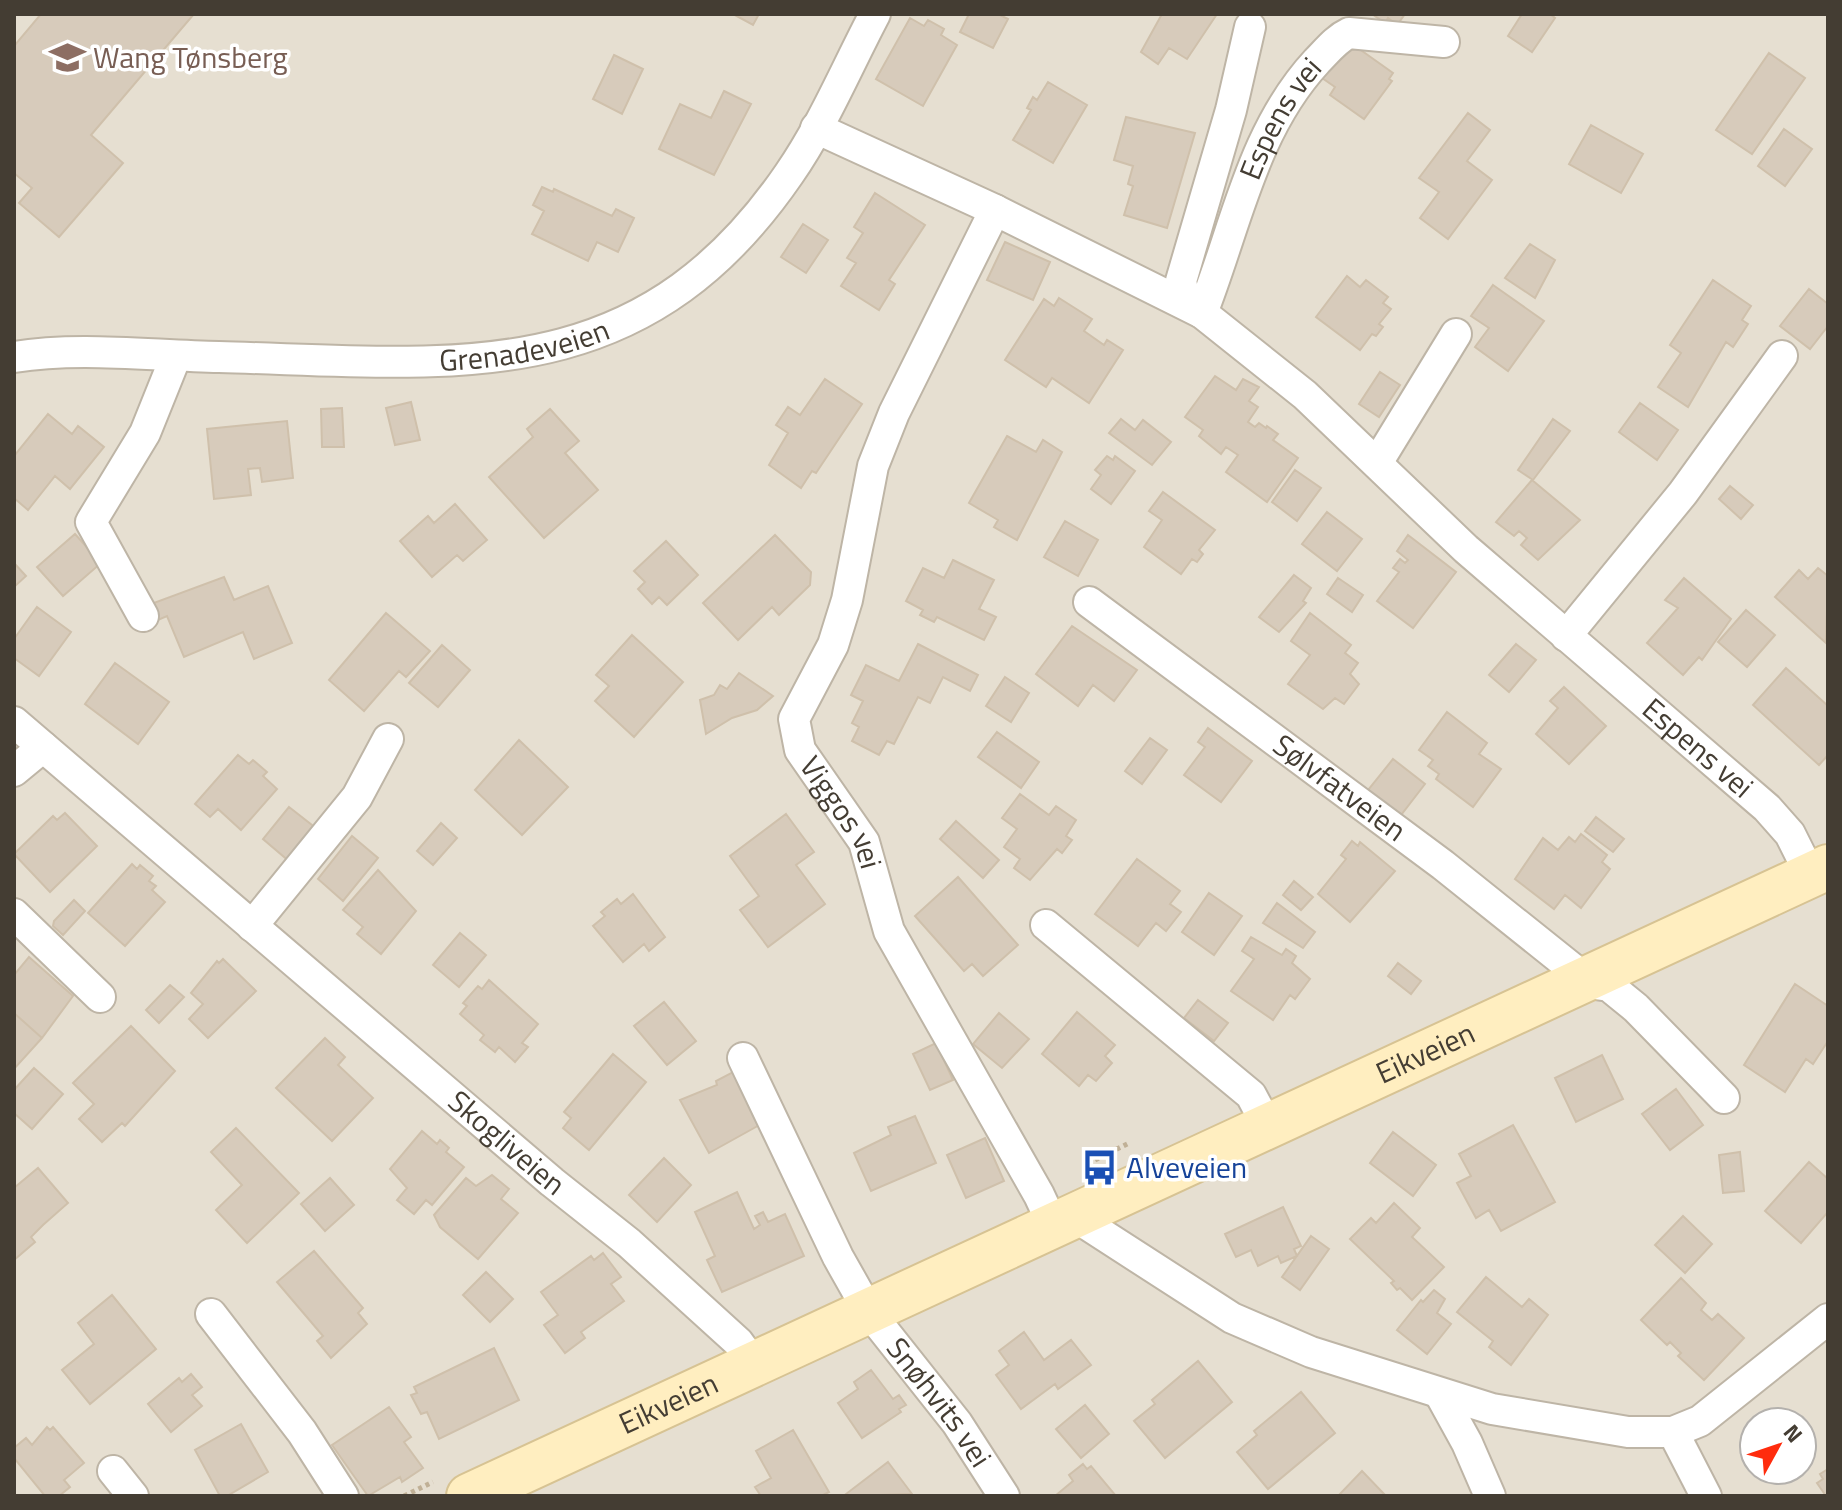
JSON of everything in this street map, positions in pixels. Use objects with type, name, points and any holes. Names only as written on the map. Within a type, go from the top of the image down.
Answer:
[{"type":"main road","name":"Eikveien","points":[[469,1496],[1820,872]]},
{"type":"street","name":"Grenadeveien","points":[[14,357],[75,354],[423,362],[488,360],[580,341],[633,316],[691,281],[724,254],[791,172],[875,14]]},
{"type":"street","name":"Espens vei","points":[[1194,307],[1181,281],[1231,110],[1250,27]]},
{"type":"street","name":"Espens vei","points":[[1194,307],[1279,113],[1304,76],[1340,37],[1349,33],[1444,42]]},
{"type":"street","name":"Espens vei","points":[[816,128],[995,210],[1194,307],[1305,395],[1466,549],[1767,808],[1820,872]]},
{"type":"street","name":"Viggos vei","points":[[995,210],[894,413],[873,466],[847,600],[833,645],[794,719],[800,750],[864,842],[889,931],[1039,1195],[1064,1221]]},
{"type":"street","points":[[1377,463],[1456,334]]},
{"type":"street","points":[[143,616],[91,522],[145,433],[176,356]]},
{"type":"street","points":[[1566,636],[1683,493],[1782,356]]},
{"type":"street","name":"Sølvfatveien","points":[[1089,602],[1443,865],[1573,969],[1582,982]]},
{"type":"street","name":"Skogliveien","points":[[14,722],[552,1182],[629,1243],[738,1342],[754,1364]]},
{"type":"street","points":[[252,926],[357,797],[388,739]]},
{"type":"street","points":[[14,771],[43,747]]},
{"type":"street","points":[[14,914],[100,997]]},
{"type":"street","points":[[1046,925],[1251,1095],[1268,1127]]},
{"type":"street","points":[[1582,982],[1609,986],[1636,1008],[1724,1098]]},
{"type":"street","points":[[743,1058],[838,1257],[869,1312]]},
{"type":"street","points":[[1064,1221],[1232,1318],[1311,1352],[1492,1409],[1628,1432],[1673,1432],[1700,1421],[1828,1319]]},
{"type":"street","name":"Snøhvits vei","points":[[869,1312],[957,1423],[1004,1496]]},
{"type":"street","points":[[211,1314],[302,1432],[343,1496]]},
{"type":"street","points":[[1440,1394],[1490,1496]]},
{"type":"street","points":[[1673,1432],[1706,1496]]},
{"type":"street","points":[[113,1471],[133,1496]]},
{"type":"shaded area","points":[[14,14],[1828,14],[1828,1496],[14,1496]]},
{"type":"building","points":[[41,14],[194,14],[91,135],[123,163],[59,237],[19,203],[32,188],[14,173],[14,46]]},
{"type":"building","points":[[733,14],[759,14],[753,25]]},
{"type":"building","points":[[969,14],[998,14],[1008,19],[993,48],[960,32]]},
{"type":"building","points":[[1162,14],[1217,14],[1187,59],[1169,48],[1158,64],[1141,52]]},
{"type":"building","points":[[1372,14],[1405,14],[1397,25],[1388,18],[1385,23]]},
{"type":"building","points":[[1522,14],[1550,14],[1555,18],[1532,52],[1508,36]]},
{"type":"building","points":[[910,18],[924,26],[928,20],[944,29],[941,35],[957,45],[923,106],[876,79]]},
{"type":"building","points":[[1348,41],[1393,73],[1389,79],[1392,81],[1364,119],[1330,95],[1335,87],[1322,78]]},
{"type":"building","points":[[1769,53],[1805,78],[1752,154],[1716,130]]},
{"type":"building","points":[[614,55],[643,69],[622,114],[593,99]]},
{"type":"building","points":[[1048,82],[1087,105],[1053,163],[1013,140],[1031,110],[1027,108],[1033,97],[1037,100]]},
{"type":"building","points":[[724,91],[751,104],[714,175],[659,149],[680,104],[711,118]]},
{"type":"building","points":[[1468,113],[1490,130],[1467,161],[1492,180],[1448,239],[1420,218],[1439,192],[1419,178]]},
{"type":"building","points":[[1126,117],[1195,133],[1167,228],[1124,215],[1133,186],[1128,184],[1133,166],[1114,160]]},
{"type":"building","points":[[1591,125],[1643,154],[1621,193],[1569,164]]},
{"type":"building","points":[[1784,129],[1812,149],[1785,186],[1758,166]]},
{"type":"building","points":[[542,187],[553,192],[554,189],[612,216],[616,209],[634,218],[618,252],[597,242],[588,261],[532,234],[544,211],[533,205]]},
{"type":"building","points":[[875,193],[925,225],[889,280],[895,284],[879,310],[841,286],[856,263],[847,258],[863,233],[854,227]]},
{"type":"building","points":[[803,224],[828,240],[806,273],[781,257]]},
{"type":"building","points":[[1005,242],[1050,262],[1033,300],[987,280]]},
{"type":"building","points":[[1530,244],[1555,260],[1535,298],[1505,278]]},
{"type":"building","points":[[1347,276],[1360,287],[1366,280],[1388,297],[1383,303],[1391,309],[1379,324],[1383,327],[1376,336],[1372,334],[1360,350],[1316,317]]},
{"type":"building","points":[[1713,280],[1751,306],[1742,320],[1748,324],[1733,347],[1726,342],[1688,407],[1658,387],[1681,353],[1670,345]]},
{"type":"building","points":[[1493,285],[1544,321],[1508,371],[1475,347],[1489,328],[1471,316]]},
{"type":"building","points":[[1809,289],[1828,304],[1828,326],[1810,349],[1780,326]]},
{"type":"building","points":[[1059,298],[1092,319],[1084,331],[1104,345],[1107,340],[1123,350],[1089,403],[1052,378],[1046,387],[1005,360],[1044,299],[1054,306]]},
{"type":"building","points":[[1380,372],[1400,385],[1379,417],[1359,404]]},
{"type":"building","points":[[1215,376],[1236,390],[1243,379],[1259,387],[1249,401],[1258,407],[1248,422],[1255,427],[1259,423],[1267,426],[1278,434],[1273,440],[1298,458],[1267,502],[1226,472],[1238,455],[1226,447],[1221,454],[1199,436],[1203,430],[1185,417]]},
{"type":"building","points":[[825,379],[862,404],[816,473],[812,471],[801,488],[769,465],[788,433],[776,425],[788,407],[800,415]]},
{"type":"building","points":[[411,402],[420,440],[395,445],[386,408]]},
{"type":"building","points":[[1640,403],[1678,430],[1657,460],[1619,432]]},
{"type":"building","points":[[342,408],[344,447],[322,447],[321,409]]},
{"type":"building","points":[[550,409],[579,441],[565,453],[598,490],[544,538],[489,477],[533,437],[527,429]]},
{"type":"building","points":[[48,414],[72,434],[78,426],[104,447],[70,489],[55,476],[28,510],[14,498],[14,456]]},
{"type":"building","points":[[1121,419],[1135,430],[1143,420],[1171,442],[1152,465],[1109,433]]},
{"type":"building","points":[[1553,419],[1570,431],[1533,480],[1518,470]]},
{"type":"building","points":[[287,421],[293,478],[262,482],[260,468],[248,469],[251,495],[214,499],[207,429]]},
{"type":"building","points":[[1007,436],[1036,452],[1043,440],[1062,452],[1017,540],[994,527],[998,520],[969,503]]},
{"type":"building","points":[[1107,456],[1113,460],[1115,456],[1135,471],[1111,504],[1091,489],[1101,475],[1095,470]]},
{"type":"building","points":[[1295,470],[1321,488],[1297,521],[1272,502]]},
{"type":"building","points":[[1532,480],[1580,520],[1538,560],[1521,545],[1527,538],[1519,531],[1514,536],[1496,522]]},
{"type":"building","points":[[1730,486],[1753,505],[1741,519],[1719,499]]},
{"type":"building","points":[[1163,492],[1215,530],[1199,550],[1203,554],[1197,562],[1192,559],[1181,574],[1144,547],[1162,520],[1149,511]]},
{"type":"building","points":[[455,504],[487,540],[463,561],[457,555],[432,577],[400,541],[428,516],[434,523]]},
{"type":"building","points":[[1327,512],[1362,539],[1337,571],[1302,544]]},
{"type":"building","points":[[1065,521],[1098,540],[1078,576],[1044,557]]},
{"type":"building","points":[[75,534],[101,563],[63,596],[37,567]]},
{"type":"building","points":[[775,535],[811,572],[810,585],[779,615],[772,607],[738,640],[703,603]]},
{"type":"building","points":[[1408,535],[1456,572],[1413,628],[1377,601],[1399,572],[1393,568],[1400,559],[1405,563],[1408,560],[1397,551]]},
{"type":"building","points":[[666,541],[698,575],[667,605],[659,597],[652,604],[638,589],[645,582],[634,571]]},
{"type":"building","points":[[953,560],[994,580],[979,609],[996,617],[984,640],[937,617],[934,622],[920,615],[923,610],[906,601],[923,568],[944,578]]},
{"type":"building","points":[[14,563],[26,576],[14,587]]},
{"type":"building","points":[[1818,568],[1828,576],[1826,643],[1775,597],[1799,570],[1808,579]]},
{"type":"building","points":[[1294,575],[1311,588],[1303,601],[1306,603],[1279,632],[1259,617]]},
{"type":"building","points":[[224,577],[234,600],[268,586],[292,643],[254,659],[243,632],[184,657],[167,616],[158,620],[151,604]]},
{"type":"building","points":[[1338,578],[1363,595],[1352,612],[1327,594]]},
{"type":"building","points":[[1684,578],[1731,619],[1702,660],[1699,657],[1683,675],[1647,643],[1678,608],[1665,600]]},
{"type":"building","points":[[37,607],[71,632],[39,676],[14,658],[14,639]]},
{"type":"building","points":[[1746,610],[1775,635],[1747,667],[1718,642]]},
{"type":"building","points":[[386,613],[430,651],[406,677],[399,671],[364,711],[329,680]]},
{"type":"building","points":[[1310,613],[1351,645],[1345,653],[1358,663],[1350,674],[1359,684],[1344,704],[1335,698],[1323,709],[1288,684],[1310,655],[1291,641]]},
{"type":"building","points":[[1072,626],[1137,670],[1114,701],[1093,685],[1078,706],[1036,674]]},
{"type":"building","points":[[632,635],[683,682],[634,737],[595,701],[609,686],[596,675]]},
{"type":"building","points":[[918,644],[978,675],[970,691],[943,677],[930,703],[918,697],[894,744],[887,741],[879,755],[852,741],[859,727],[852,723],[863,701],[851,695],[866,665],[899,681]]},
{"type":"building","points":[[1516,644],[1536,660],[1509,692],[1489,675]]},
{"type":"building","points":[[442,645],[470,670],[438,707],[409,683]]},
{"type":"building","points":[[115,663],[169,702],[138,744],[85,704]]},
{"type":"building","points":[[1786,668],[1828,706],[1828,755],[1819,765],[1753,705]]},
{"type":"building","points":[[739,673],[773,696],[757,710],[732,718],[706,734],[700,700],[714,695],[720,685],[727,689]]},
{"type":"building","points":[[1005,677],[1029,693],[1011,722],[986,706]]},
{"type":"building","points":[[1564,687],[1606,726],[1569,764],[1536,734],[1558,708],[1550,701]]},
{"type":"building","points":[[1447,712],[1487,743],[1479,754],[1501,769],[1473,807],[1436,779],[1439,774],[1428,766],[1433,760],[1419,750]]},
{"type":"building","points":[[1208,728],[1252,761],[1221,802],[1184,775],[1205,747],[1198,742]]},
{"type":"building","points":[[997,732],[1039,762],[1021,788],[978,757]]},
{"type":"building","points":[[1150,738],[1167,750],[1142,784],[1125,771]]},
{"type":"building","points":[[519,740],[568,787],[522,835],[475,790]]},
{"type":"building","points":[[238,755],[249,764],[253,760],[267,772],[263,776],[277,789],[241,830],[218,809],[210,817],[195,804]]},
{"type":"building","points":[[1393,759],[1425,784],[1401,815],[1368,790]]},
{"type":"building","points":[[1020,794],[1049,815],[1056,806],[1076,820],[1066,836],[1072,840],[1062,853],[1057,849],[1030,880],[1014,868],[1020,859],[1004,847],[1017,829],[1002,818]]},
{"type":"building","points":[[289,807],[317,829],[290,862],[263,839]]},
{"type":"building","points":[[65,813],[97,846],[50,892],[14,854],[53,816],[57,820]]},
{"type":"building","points":[[786,814],[814,852],[796,865],[825,904],[768,947],[740,910],[759,896],[730,856]]},
{"type":"building","points":[[1596,817],[1624,839],[1613,852],[1585,831]]},
{"type":"building","points":[[956,821],[999,860],[983,878],[940,839]]},
{"type":"building","points":[[441,823],[457,838],[433,865],[417,851]]},
{"type":"building","points":[[1581,834],[1607,855],[1602,862],[1610,869],[1581,908],[1565,895],[1554,909],[1515,879],[1543,838],[1558,850],[1569,837],[1575,842]]},
{"type":"building","points":[[352,836],[378,858],[343,901],[318,879]]},
{"type":"building","points":[[1352,841],[1358,846],[1360,842],[1395,871],[1350,922],[1318,894],[1346,859],[1341,855]]},
{"type":"building","points":[[1137,859],[1180,891],[1170,904],[1181,912],[1166,931],[1156,923],[1138,946],[1095,914]]},
{"type":"building","points":[[132,864],[137,869],[140,865],[153,876],[149,881],[156,886],[152,890],[165,902],[125,946],[88,913]]},
{"type":"building","points":[[378,870],[416,911],[381,954],[357,934],[363,927],[343,910]]},
{"type":"building","points":[[958,877],[1018,945],[983,976],[972,964],[964,971],[915,916]]},
{"type":"building","points":[[1294,881],[1313,897],[1301,910],[1283,895]]},
{"type":"building","points":[[1209,893],[1242,916],[1214,955],[1182,932]]},
{"type":"building","points":[[633,894],[665,937],[649,951],[644,944],[623,962],[593,926],[605,916],[601,912],[617,899],[621,904]]},
{"type":"building","points":[[74,900],[85,911],[63,935],[53,926],[54,921]]},
{"type":"building","points":[[1277,903],[1315,932],[1303,948],[1263,923]]},
{"type":"building","points":[[460,933],[486,955],[459,987],[433,965]]},
{"type":"building","points":[[1251,937],[1282,955],[1286,949],[1296,956],[1292,963],[1310,979],[1295,999],[1290,995],[1273,1020],[1231,991],[1254,959],[1242,951]]},
{"type":"building","points":[[29,957],[73,996],[42,1038],[14,1013],[14,975]]},
{"type":"building","points":[[223,959],[256,991],[208,1038],[189,1019],[203,1004],[191,993],[217,961],[219,963]]},
{"type":"building","points":[[1398,963],[1421,981],[1411,994],[1388,976]]},
{"type":"building","points":[[489,980],[538,1024],[522,1043],[528,1047],[515,1062],[499,1047],[495,1052],[480,1040],[484,1035],[460,1014],[467,1006],[463,1003],[478,986],[482,989]]},
{"type":"building","points":[[1795,984],[1828,1006],[1828,1041],[1813,1064],[1806,1059],[1785,1092],[1744,1065]]},
{"type":"building","points":[[170,985],[184,997],[159,1023],[146,1010]]},
{"type":"building","points":[[1198,1000],[1228,1023],[1214,1041],[1184,1018]]},
{"type":"building","points":[[664,1002],[696,1041],[667,1065],[634,1026]]},
{"type":"building","points":[[1077,1012],[1115,1045],[1105,1056],[1112,1063],[1096,1081],[1088,1075],[1079,1086],[1042,1054]]},
{"type":"building","points":[[14,1013],[42,1038],[14,1069]]},
{"type":"building","points":[[999,1013],[1029,1039],[1002,1068],[973,1044]]},
{"type":"building","points":[[131,1026],[175,1071],[125,1126],[122,1123],[102,1142],[79,1119],[94,1104],[73,1083]]},
{"type":"building","points":[[325,1038],[345,1057],[338,1065],[373,1098],[332,1141],[276,1088]]},
{"type":"building","points":[[936,1043],[953,1080],[930,1090],[913,1054]]},
{"type":"building","points":[[613,1054],[646,1082],[589,1150],[563,1128],[571,1118],[564,1112]]},
{"type":"building","points":[[1602,1055],[1623,1099],[1576,1122],[1555,1078]]},
{"type":"building","points":[[34,1068],[63,1094],[32,1129],[14,1113],[14,1090]]},
{"type":"building","points":[[735,1071],[763,1123],[709,1153],[680,1100],[717,1085],[716,1081]]},
{"type":"building","points":[[1676,1089],[1703,1125],[1670,1150],[1642,1114]]},
{"type":"building","points":[[915,1116],[936,1163],[871,1191],[854,1153],[891,1135],[888,1127]]},
{"type":"building","points":[[1513,1125],[1555,1202],[1501,1231],[1489,1210],[1476,1218],[1457,1183],[1471,1176],[1459,1154]]},
{"type":"building","points":[[236,1128],[299,1193],[247,1243],[216,1210],[242,1185],[211,1152]]},
{"type":"building","points":[[422,1131],[437,1144],[440,1140],[449,1148],[446,1152],[464,1167],[432,1205],[426,1200],[414,1214],[397,1200],[407,1188],[390,1169]]},
{"type":"building","points":[[1393,1132],[1436,1165],[1413,1196],[1370,1163]]},
{"type":"building","points":[[985,1138],[1004,1181],[966,1198],[947,1155]]},
{"type":"building","points":[[1740,1152],[1744,1191],[1723,1193],[1719,1155]]},
{"type":"building","points":[[664,1158],[691,1185],[657,1222],[629,1195]]},
{"type":"building","points":[[1809,1162],[1828,1179],[1828,1212],[1801,1243],[1765,1211]]},
{"type":"building","points":[[38,1168],[68,1203],[31,1237],[35,1242],[14,1260],[14,1188]]},
{"type":"building","points":[[492,1175],[509,1189],[501,1199],[518,1213],[478,1259],[440,1227],[434,1215],[466,1178],[476,1186]]},
{"type":"building","points":[[330,1178],[354,1205],[325,1231],[301,1204]]},
{"type":"building","points":[[737,1192],[754,1229],[760,1225],[755,1216],[763,1212],[768,1222],[785,1214],[804,1256],[722,1292],[707,1260],[715,1256],[695,1212]]},
{"type":"building","points":[[1394,1203],[1420,1228],[1412,1237],[1444,1267],[1412,1300],[1400,1288],[1397,1290],[1391,1283],[1394,1281],[1350,1239],[1371,1218],[1376,1223]]},
{"type":"building","points":[[1283,1207],[1301,1246],[1294,1249],[1297,1256],[1281,1263],[1278,1256],[1258,1266],[1251,1250],[1236,1257],[1225,1234]]},
{"type":"building","points":[[1683,1216],[1712,1244],[1685,1273],[1655,1245]]},
{"type":"building","points":[[1311,1236],[1329,1249],[1300,1290],[1282,1277]]},
{"type":"building","points":[[314,1251],[363,1308],[358,1313],[367,1324],[331,1358],[317,1341],[323,1336],[277,1282]]},
{"type":"building","points":[[603,1253],[621,1277],[611,1284],[624,1301],[581,1332],[585,1338],[565,1353],[544,1325],[558,1315],[541,1292],[591,1256],[594,1260]]},
{"type":"building","points":[[486,1272],[513,1299],[490,1322],[463,1295]]},
{"type":"building","points":[[1486,1277],[1522,1307],[1529,1299],[1548,1315],[1511,1365],[1489,1347],[1493,1341],[1457,1312]]},
{"type":"building","points":[[1681,1278],[1706,1303],[1701,1310],[1712,1320],[1718,1314],[1744,1338],[1704,1380],[1678,1356],[1681,1353],[1670,1342],[1667,1345],[1641,1320]]},
{"type":"building","points":[[1434,1290],[1445,1299],[1437,1313],[1451,1324],[1427,1354],[1397,1330],[1421,1300],[1423,1302]]},
{"type":"building","points":[[112,1295],[156,1349],[90,1404],[62,1370],[94,1344],[78,1323]]},
{"type":"building","points":[[1024,1332],[1044,1360],[1071,1340],[1091,1365],[1058,1389],[1055,1384],[1021,1409],[996,1375],[1009,1365],[999,1351]]},
{"type":"building","points":[[494,1348],[519,1400],[439,1439],[427,1412],[421,1414],[411,1395],[417,1393],[414,1387]]},
{"type":"building","points":[[1198,1361],[1232,1402],[1165,1458],[1134,1421],[1155,1404],[1152,1400]]},
{"type":"building","points":[[871,1370],[893,1399],[899,1395],[906,1405],[899,1409],[901,1412],[862,1438],[838,1403],[858,1389],[854,1382]]},
{"type":"building","points":[[191,1374],[202,1387],[192,1395],[202,1406],[171,1432],[148,1404],[179,1378],[182,1382]]},
{"type":"building","points":[[1301,1392],[1335,1433],[1268,1489],[1237,1452],[1257,1435],[1254,1431]]},
{"type":"building","points":[[1085,1405],[1109,1434],[1081,1458],[1056,1429]]},
{"type":"building","points":[[389,1407],[411,1437],[404,1442],[423,1468],[402,1482],[400,1477],[368,1496],[332,1445]]},
{"type":"building","points":[[241,1424],[268,1472],[227,1496],[220,1496],[195,1450]]},
{"type":"building","points":[[47,1427],[50,1430],[53,1427],[84,1463],[64,1480],[70,1487],[59,1496],[45,1496],[14,1458],[14,1448],[26,1438],[32,1445]]},
{"type":"building","points":[[793,1430],[829,1492],[821,1496],[761,1496],[755,1487],[771,1478],[756,1451]]},
{"type":"building","points":[[888,1462],[912,1494],[846,1494]]},
{"type":"building","points":[[1083,1464],[1087,1469],[1091,1466],[1116,1496],[1055,1496],[1073,1481],[1069,1475]]},
{"type":"building","points":[[1828,1469],[1828,1496],[1818,1484],[1823,1479],[1820,1474]]},
{"type":"building","points":[[1362,1471],[1386,1496],[1338,1496]]},
{"type":"place","name":"Wang Tønsberg","points":[[67,58]]},
{"type":"place","name":"Alveveien","points":[[1100,1168]]}]
